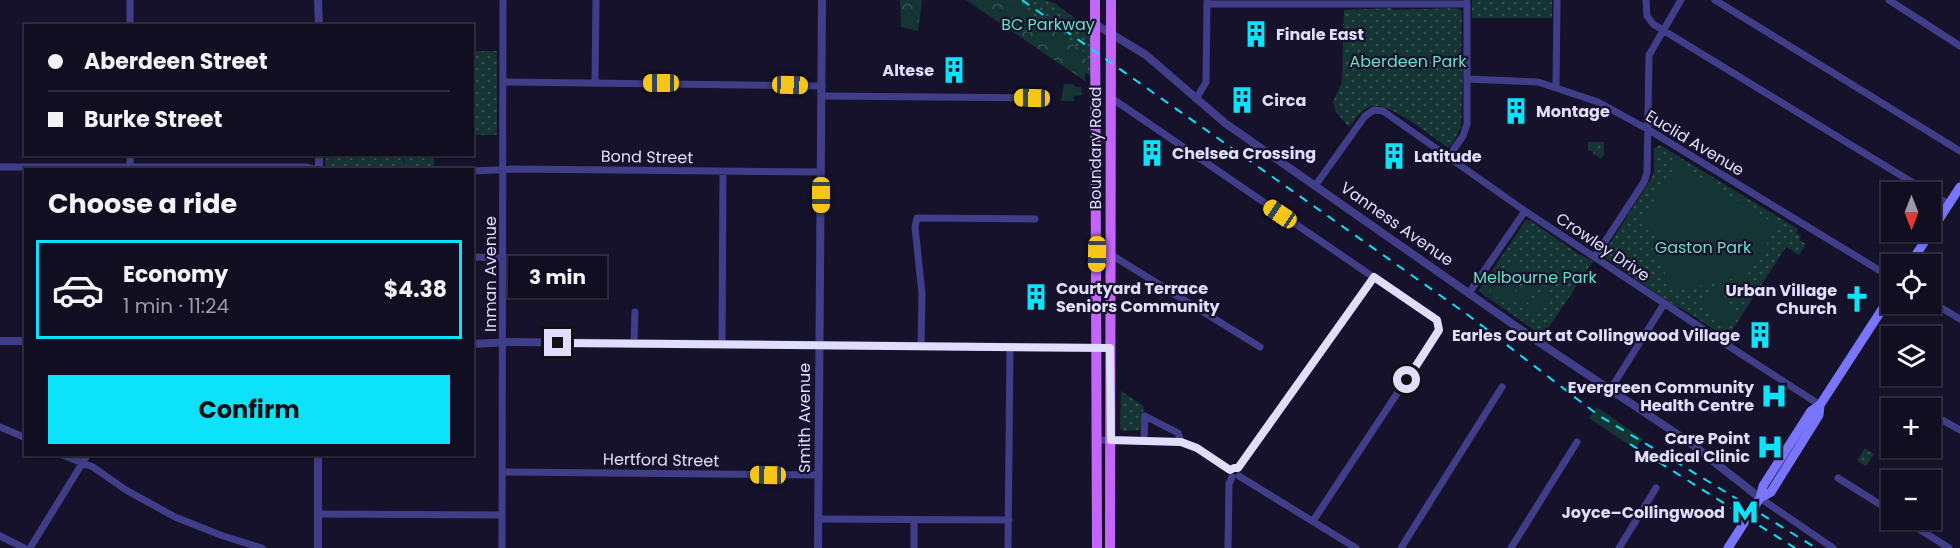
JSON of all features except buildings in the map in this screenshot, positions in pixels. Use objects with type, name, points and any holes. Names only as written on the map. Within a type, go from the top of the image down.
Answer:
[{"type":"main road","name":"Boundary Road","points":[[1095,0],[1097,548]]},
{"type":"main road","name":"Boundary Road","points":[[1110,0],[1110,548]]},
{"type":"main road","points":[[1916,254],[1960,187]]},
{"type":"main road","points":[[1728,548],[1760,498],[1772,492],[1819,415],[1820,405],[1881,311]]},
{"type":"street","points":[[130,0],[130,24]]},
{"type":"street","points":[[318,0],[319,24]]},
{"type":"street","name":"Inman Avenue","points":[[502,548],[503,0]]},
{"type":"street","points":[[595,83],[596,0]]},
{"type":"street","name":"Smith Avenue","points":[[818,548],[822,0]]},
{"type":"street","points":[[1556,87],[1557,0]]},
{"type":"street","points":[[1646,0],[1647,16],[1653,24],[1911,182]]},
{"type":"street","points":[[1595,257],[1644,182],[1648,165],[1648,62],[1662,29],[1681,0]]},
{"type":"street","points":[[1715,0],[1960,151]]},
{"type":"street","points":[[1889,0],[1960,46]]},
{"type":"street","points":[[1196,99],[1206,82],[1207,2],[1467,2],[1466,130],[1449,156]]},
{"type":"street","name":"Vanness Avenue","points":[[1095,24],[1146,55],[1225,123],[1610,390],[1689,442],[1760,498],[1833,548]]},
{"type":"street","name":"Euclid Avenue","points":[[1467,79],[1518,80],[1556,87],[1598,102],[1881,271]]},
{"type":"street","points":[[503,82],[822,86]]},
{"type":"street","points":[[822,96],[1032,98],[1047,102]]},
{"type":"street","points":[[1110,97],[1437,320],[1439,330],[1313,521]]},
{"type":"street","name":"Crowley Drive","points":[[1316,186],[1359,123],[1374,110],[1387,113],[1525,211],[1820,405]]},
{"type":"street","points":[[0,167],[310,168]]},
{"type":"street","name":"Bond Street","points":[[474,171],[821,172]]},
{"type":"street","points":[[722,344],[723,172]]},
{"type":"street","points":[[1941,200],[1949,204]]},
{"type":"street","points":[[1469,293],[1525,211]]},
{"type":"street","points":[[921,346],[922,301],[915,227],[917,218],[1035,219]]},
{"type":"street","points":[[1097,254],[1110,254],[1260,348]]},
{"type":"street","points":[[474,257],[503,258]]},
{"type":"street","points":[[1228,548],[1229,484],[1374,277]]},
{"type":"street","points":[[1610,390],[1664,304]]},
{"type":"street","points":[[1941,308],[1960,319]]},
{"type":"street","points":[[634,343],[635,312]]},
{"type":"street","points":[[0,341],[24,341]]},
{"type":"street","points":[[474,344],[634,343],[1110,348]]},
{"type":"street","points":[[1008,548],[1010,347]]},
{"type":"street","points":[[1401,548],[1502,387]]},
{"type":"street","points":[[1144,440],[1145,416],[1178,433],[1181,442]]},
{"type":"street","points":[[1941,419],[1960,430]]},
{"type":"street","points":[[0,427],[24,437]]},
{"type":"street","points":[[1096,440],[1181,442],[1197,448],[1356,548]]},
{"type":"street","points":[[1511,548],[1577,442]]},
{"type":"street","points":[[65,456],[93,467],[126,490],[175,517],[262,548]]},
{"type":"street","points":[[30,548],[87,456]]},
{"type":"street","points":[[318,456],[318,548]]},
{"type":"street","name":"Hertford Street","points":[[503,472],[819,475]]},
{"type":"street","points":[[1838,478],[1881,505]]},
{"type":"street","points":[[1619,548],[1656,488]]},
{"type":"street","points":[[318,514],[502,515]]},
{"type":"street","points":[[818,519],[1009,520]]},
{"type":"street","points":[[914,520],[914,548]]},
{"type":"street","points":[[1920,530],[1949,548]]},
{"type":"street","points":[[0,536],[24,548]]},
{"type":"green space","points":[[900,0],[922,0],[918,31],[901,27]]},
{"type":"green space","points":[[966,0],[1007,0],[1017,5],[1086,53],[1085,81]]},
{"type":"green space","name":"BC Parkway","points":[[975,0],[1044,0],[1056,4],[1090,30],[1092,77]]},
{"type":"green space","points":[[1472,0],[1552,0],[1552,18],[1472,18]]},
{"type":"green space","name":"Aberdeen Park","points":[[1391,8],[1394,10],[1456,8],[1462,11],[1461,127],[1449,147],[1397,113],[1387,109],[1377,106],[1369,107],[1360,113],[1349,127],[1336,112],[1333,102],[1342,82],[1344,10]]},
{"type":"green space","points":[[474,51],[497,51],[497,135],[474,135]]},
{"type":"green space","points":[[1064,84],[1081,87],[1082,95],[1074,96],[1074,101],[1061,101]]},
{"type":"green space","points":[[1588,142],[1604,142],[1604,155],[1601,159],[1593,154],[1593,151],[1588,151]]},
{"type":"green space","name":"Gaston Park","points":[[1660,145],[1798,229],[1796,233],[1801,236],[1799,240],[1806,244],[1799,255],[1786,247],[1727,338],[1676,307],[1604,257],[1605,249],[1651,179],[1654,172],[1654,148]]},
{"type":"green space","points":[[325,156],[434,156],[434,168],[330,168],[325,165]]},
{"type":"green space","points":[[1677,163],[1778,226],[1741,285],[1726,276],[1726,279],[1675,292],[1667,287],[1659,238],[1662,237],[1640,223]]},
{"type":"green space","name":"Melbourne Park","points":[[1526,220],[1593,261],[1543,336],[1479,290]]},
{"type":"green space","points":[[1512,260],[1529,272],[1506,304],[1490,292]]},
{"type":"green space","points":[[1529,279],[1538,286],[1524,307],[1514,300]]},
{"type":"green space","points":[[1717,287],[1738,313],[1722,327],[1700,301]]},
{"type":"green space","points":[[1542,289],[1552,295],[1537,316],[1528,309]]},
{"type":"green space","points":[[1121,391],[1144,406],[1141,430],[1122,431],[1120,428]]},
{"type":"green space","points":[[1597,407],[1643,439],[1635,449],[1589,418]]},
{"type":"green space","points":[[1865,448],[1874,454],[1866,466],[1857,461]]},
{"type":"waterway","points":[[404,156],[405,165]]},
{"type":"railway","points":[[1022,0],[1468,315],[1598,415],[1816,548]]},
{"type":"railway","points":[[1630,444],[1795,548]]},
{"type":"place","name":"Finale East","points":[[1256,34]]},
{"type":"place","name":"Altese","points":[[954,70]]},
{"type":"place","name":"Circa","points":[[1242,100]]},
{"type":"place","name":"Montage","points":[[1516,111]]},
{"type":"place","name":"Chelsea Crossing","points":[[1152,153]]},
{"type":"place","name":"Latitude","points":[[1394,156]]},
{"type":"place","name":"Courtyard Terrace Seniors Community","points":[[1036,297]]},
{"type":"place","name":"Urban Village Church","points":[[1857,299]]},
{"type":"place","name":"Earles Court at Collingwood Village","points":[[1760,335]]},
{"type":"place","name":"Evergreen Community Health Centre","points":[[1774,396]]},
{"type":"place","name":"Care Point Medical Clinic","points":[[1770,447]]},
{"type":"place","name":"Joyce–Collingwood","points":[[1745,512]]},
{"type":"route","points":[[558,343],[1110,348],[1111,440],[1181,442],[1197,448],[1230,470],[1238,468],[1374,277],[1437,320],[1439,330],[1407,380]]}]
